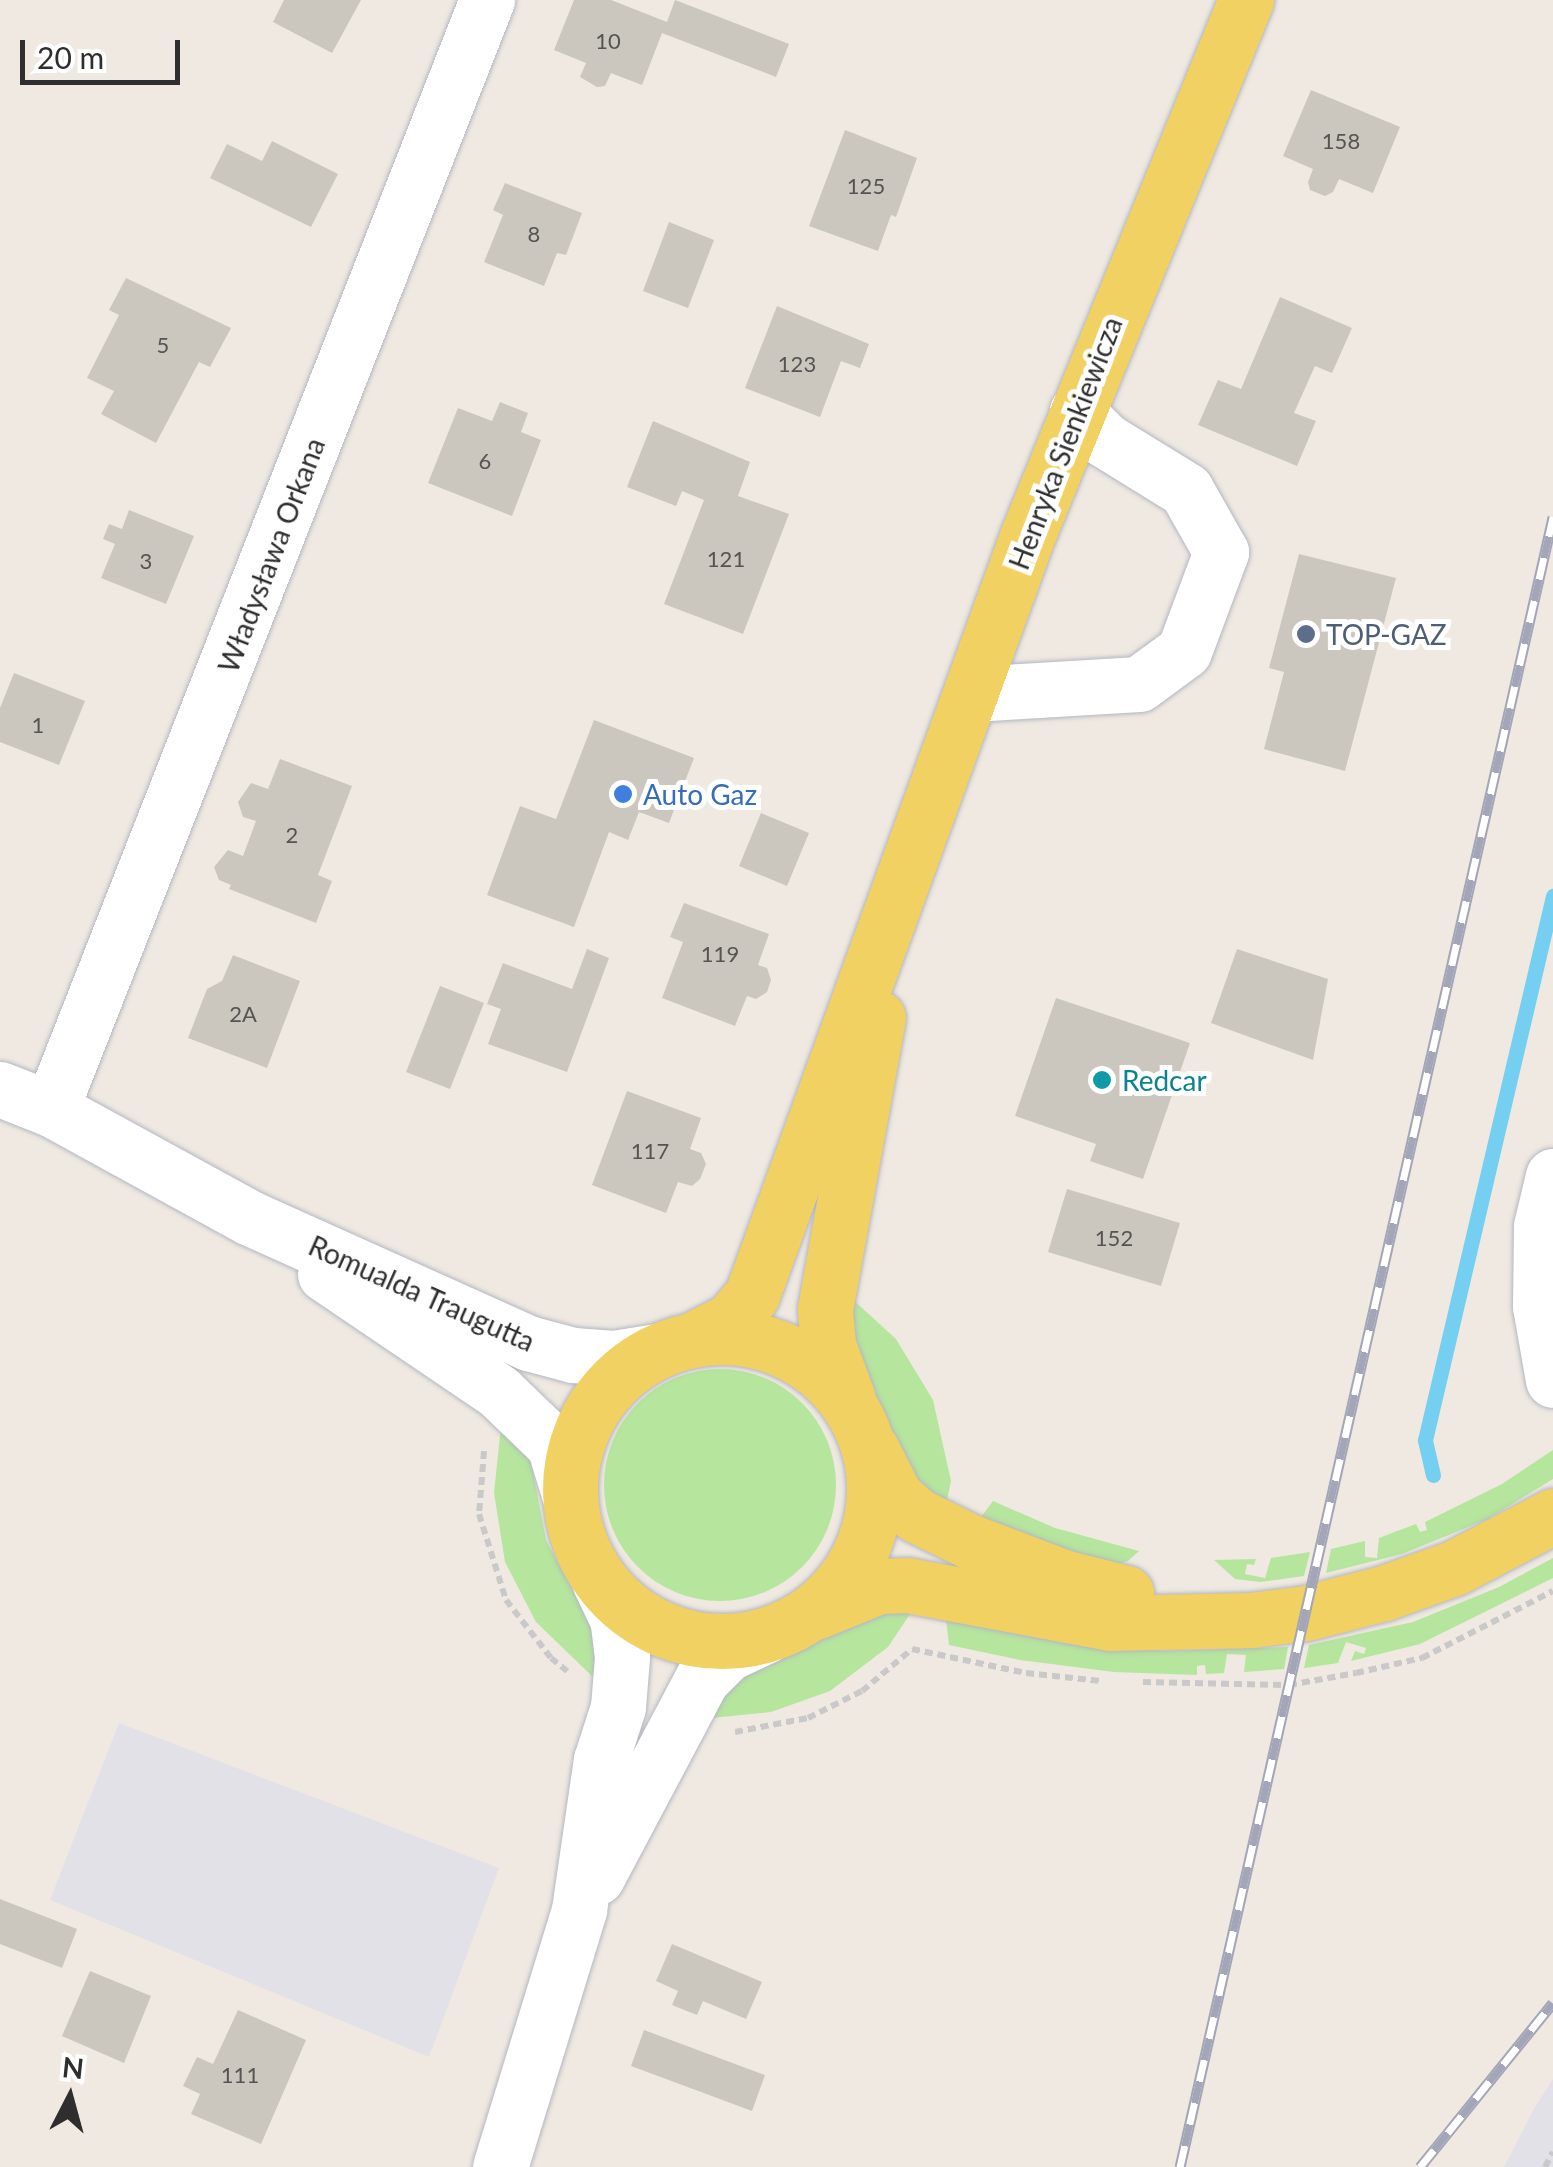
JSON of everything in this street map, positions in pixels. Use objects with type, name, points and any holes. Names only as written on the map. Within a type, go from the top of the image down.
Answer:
[{"type":"main road","name":"Henryka Sienkiewicza","points":[[674,1346],[731,1320],[752,1295],[1076,412],[1246,0]]},
{"type":"main road","name":"Henryka Sienkiewicza","points":[[858,1422],[828,1346],[825,1309],[901,892]]},
{"type":"main road","points":[[1251,1620],[1066,1578],[971,1542],[916,1514],[895,1496],[858,1422],[830,1382],[783,1351],[728,1337],[674,1346],[626,1371],[594,1405],[574,1447],[569,1494],[577,1540],[600,1581],[633,1614],[676,1635],[722,1642],[788,1626],[879,1586],[907,1586],[1110,1623],[1251,1620],[1306,1613],[1384,1594],[1454,1568],[1553,1516]]},
{"type":"main road","points":[[788,1626],[842,1584],[867,1534],[874,1478],[858,1422]]},
{"type":"street","name":"Władysława Orkana","points":[[51,1109],[487,0]]},
{"type":"street","points":[[971,694],[1139,684],[1184,651],[1221,552],[1186,490],[1105,440],[1076,412]]},
{"type":"street","name":"Romualda Traugutta","points":[[0,1089],[51,1109],[250,1218],[528,1343],[573,1356],[600,1357],[674,1346]]},
{"type":"street","points":[[1553,1176],[1541,1226],[1553,1380]]},
{"type":"street","name":"Romualda Traugutta","points":[[250,1218],[375,1310],[499,1392],[554,1445],[569,1494]]},
{"type":"street","points":[[500,2167],[579,1910],[601,1760],[618,1707],[622,1657],[617,1619],[600,1581]]},
{"type":"street","points":[[579,1910],[702,1679],[727,1654],[788,1626]]},
{"type":"path","points":[[484,1442],[479,1514],[506,1600],[551,1658],[577,1679]]},
{"type":"path","points":[[724,1733],[755,1731],[808,1718],[862,1691],[912,1649]]},
{"type":"path","points":[[1545,2167],[1553,2152]]},
{"type":"shaded area","points":[[119,1723],[499,1868],[429,2057],[50,1900]]},
{"type":"shaded area","points":[[1553,2079],[1553,2167],[1504,2167],[1535,2107]]},
{"type":"green space","points":[[850,1297],[896,1339],[933,1400],[951,1481],[946,1505],[899,1463],[882,1416],[855,1367]]},
{"type":"green space","points":[[720,1369],[764,1378],[802,1403],[827,1441],[836,1485],[827,1529],[802,1567],[764,1592],[720,1601],[676,1592],[638,1567],[613,1529],[604,1485],[613,1441],[638,1403],[676,1378]]},
{"type":"green space","points":[[501,1426],[530,1456],[546,1540],[593,1629],[598,1654],[595,1679],[536,1622],[505,1562],[494,1493]]},
{"type":"green space","points":[[1553,1450],[1553,1479],[1488,1519],[1402,1554],[1326,1573],[1331,1549],[1365,1541],[1365,1557],[1377,1558],[1379,1538],[1416,1524],[1420,1532],[1427,1530],[1425,1522],[1502,1484]]},
{"type":"green space","points":[[993,1501],[1055,1528],[1139,1551],[1128,1561],[1105,1568],[978,1521]]},
{"type":"green space","points":[[1310,1552],[1304,1576],[1261,1582],[1235,1579],[1214,1560],[1256,1559],[1254,1565],[1247,1564],[1245,1574],[1265,1578],[1271,1558]]},
{"type":"green space","points":[[1553,1558],[1553,1578],[1420,1644],[1351,1661],[1355,1651],[1364,1654],[1366,1648],[1346,1642],[1338,1663],[1304,1668],[1309,1645],[1413,1622],[1499,1587]]},
{"type":"green space","points":[[912,1611],[888,1647],[830,1691],[771,1712],[712,1718],[718,1690],[759,1662],[870,1613]]},
{"type":"green space","points":[[946,1619],[1083,1646],[1164,1651],[1288,1647],[1284,1669],[1244,1672],[1246,1655],[1227,1654],[1224,1673],[1206,1674],[1205,1665],[1197,1666],[1197,1675],[1114,1672],[1020,1660],[949,1645]]},
{"type":"building","points":[[284,0],[361,0],[332,53],[273,22]]},
{"type":"building","points":[[574,0],[611,0],[667,22],[675,0],[789,44],[776,77],[662,33],[642,85],[611,73],[605,86],[597,87],[580,77],[586,63],[554,50]]},
{"type":"building","points":[[1311,90],[1400,127],[1373,193],[1339,179],[1333,192],[1325,196],[1310,190],[1308,182],[1313,169],[1283,156]]},
{"type":"building","points":[[845,130],[917,158],[896,217],[891,215],[878,251],[809,226]]},
{"type":"building","points":[[272,141],[338,174],[311,227],[210,178],[227,144],[262,161]]},
{"type":"building","points":[[505,183],[582,213],[566,255],[557,253],[544,286],[484,262],[503,215],[493,210]]},
{"type":"building","points":[[669,222],[714,240],[688,308],[643,291]]},
{"type":"building","points":[[126,278],[231,328],[210,367],[199,362],[156,443],[101,414],[114,391],[87,378],[119,315],[109,310]]},
{"type":"building","points":[[1280,297],[1352,328],[1332,373],[1315,366],[1294,413],[1316,421],[1297,466],[1198,425],[1218,380],[1241,389]]},
{"type":"building","points":[[777,306],[869,344],[860,368],[841,361],[820,417],[745,388]]},
{"type":"building","points":[[500,402],[528,413],[521,432],[541,440],[512,516],[428,483],[458,408],[492,421]]},
{"type":"building","points":[[653,421],[750,462],[738,496],[789,514],[743,634],[664,604],[704,500],[682,491],[676,506],[627,487]]},
{"type":"building","points":[[129,510],[194,536],[166,604],[101,578],[115,544],[103,539],[109,524],[122,529]]},
{"type":"building","points":[[1299,554],[1396,578],[1345,771],[1264,749],[1284,672],[1269,668]]},
{"type":"building","points":[[14,673],[85,701],[59,765],[0,742],[0,708]]},
{"type":"building","points":[[594,720],[694,758],[669,823],[639,812],[628,840],[609,832],[574,927],[487,895],[520,806],[556,819]]},
{"type":"building","points":[[280,759],[352,786],[318,875],[332,881],[316,923],[229,889],[231,885],[219,880],[214,867],[228,850],[243,856],[256,821],[243,817],[238,802],[251,783],[268,789]]},
{"type":"building","points":[[761,813],[809,833],[787,886],[739,866]]},
{"type":"building","points":[[684,903],[769,934],[758,965],[767,968],[771,980],[767,992],[756,999],[747,996],[735,1026],[662,998],[683,942],[670,937]]},
{"type":"building","points":[[587,949],[609,958],[567,1072],[488,1044],[501,1009],[487,1004],[503,963],[572,989]]},
{"type":"building","points":[[1237,949],[1328,979],[1313,1060],[1211,1023]]},
{"type":"building","points":[[233,955],[300,981],[267,1068],[188,1038],[207,989],[222,981]]},
{"type":"building","points":[[440,986],[484,1003],[450,1089],[406,1072]]},
{"type":"building","name":"Redcar","points":[[1056,998],[1190,1043],[1143,1179],[1090,1161],[1096,1144],[1015,1116]]},
{"type":"building","points":[[627,1091],[701,1118],[690,1149],[701,1153],[706,1164],[692,1186],[678,1182],[666,1213],[592,1185]]},
{"type":"building","points":[[1067,1189],[1180,1223],[1161,1286],[1048,1252]]},
{"type":"building","points":[[0,1899],[77,1929],[62,1968],[0,1944]]},
{"type":"building","points":[[672,1944],[762,1982],[746,2019],[703,2001],[697,2015],[672,2005],[678,1991],[656,1981]]},
{"type":"building","points":[[90,1971],[151,1996],[124,2063],[62,2036]]},
{"type":"building","points":[[238,2010],[306,2040],[261,2144],[191,2114],[200,2094],[183,2086],[197,2057],[213,2064]]},
{"type":"building","points":[[644,2030],[765,2075],[752,2111],[631,2066]]},
{"type":"waterway","points":[[1433,1475],[1425,1440],[1553,896]]},
{"type":"railway","points":[[1180,2167],[1553,517]]},
{"type":"railway","points":[[1420,2167],[1553,2003]]},
{"type":"place","name":"TOP-GAZ","points":[[1306,634]]},
{"type":"place","name":"Auto Gaz","points":[[623,794]]},
{"type":"place","name":"Redcar","points":[[1102,1080]]}]
